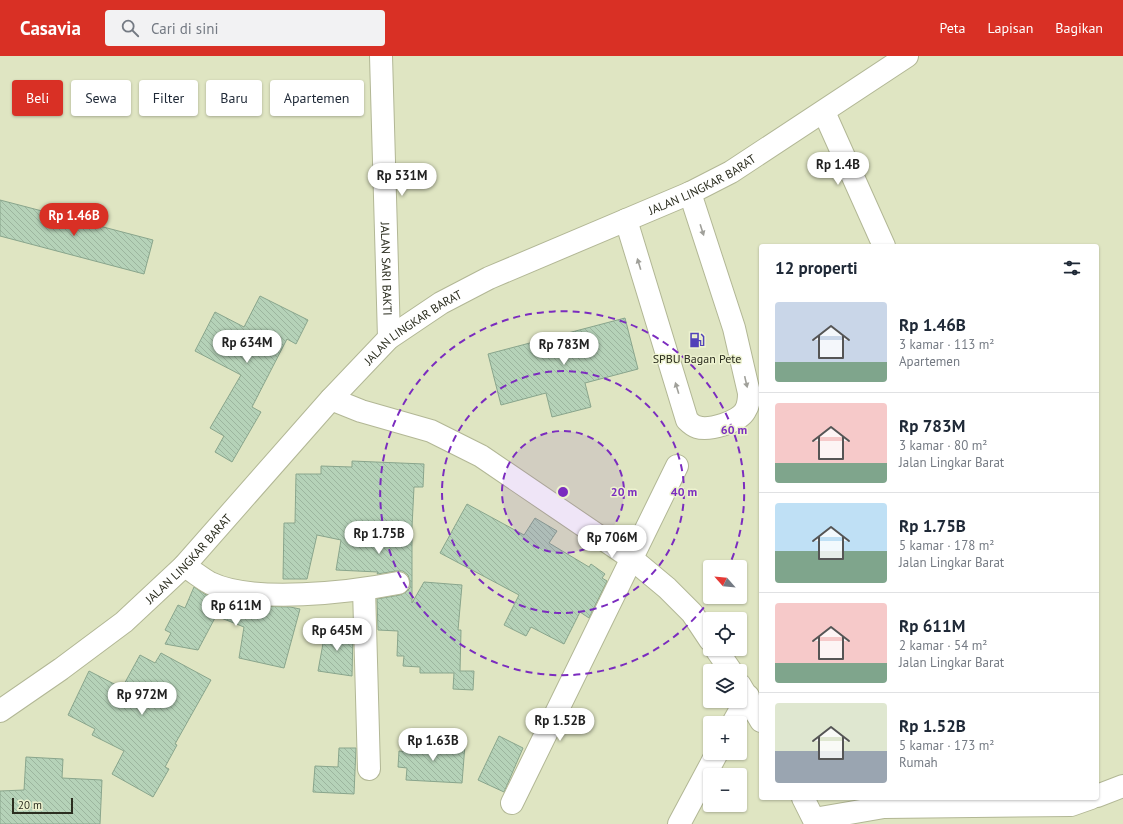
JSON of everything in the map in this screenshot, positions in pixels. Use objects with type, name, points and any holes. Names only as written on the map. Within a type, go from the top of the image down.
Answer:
[{"type":"main road","name":"JALAN SARI BAKTI","points":[[381,56],[389,338]]},
{"type":"main road","name":"JALAN LINGKAR BARAT","points":[[0,711],[124,622],[184,566],[331,399],[389,338],[441,303],[489,278],[690,193],[731,172],[907,56]]},
{"type":"main road","points":[[824,112],[883,244]]},
{"type":"main road","points":[[626,220],[687,420],[695,427],[704,429],[718,426],[740,417],[749,404],[749,393],[734,328],[690,193]]},
{"type":"main road","points":[[331,399],[361,411],[431,431],[481,456],[631,558],[667,588],[692,613],[703,630]]},
{"type":"main road","points":[[512,803],[677,466]]},
{"type":"main road","points":[[184,566],[211,583],[243,592],[279,594],[364,589],[398,583]]},
{"type":"main road","points":[[364,589],[369,769]]},
{"type":"main road","points":[[747,696],[759,717]]},
{"type":"main road","points":[[679,824],[713,760]]},
{"type":"main road","points":[[1099,795],[1123,786]]},
{"type":"main road","points":[[804,800],[815,821],[884,807],[1071,804],[1084,800]]},
{"type":"building","points":[[0,200],[153,240],[144,274],[0,236]]},
{"type":"building","points":[[260,296],[308,320],[296,344],[287,339],[252,407],[261,412],[232,462],[215,452],[224,436],[210,428],[241,375],[195,351],[215,312],[244,327]]},
{"type":"building","points":[[625,318],[638,369],[585,383],[591,407],[552,417],[546,393],[501,405],[488,354]]},
{"type":"building","points":[[352,461],[424,464],[423,487],[414,487],[412,527],[412,603],[424,582],[462,585],[458,630],[461,630],[460,671],[474,671],[473,690],[453,689],[454,673],[420,673],[420,667],[403,666],[404,656],[397,656],[398,631],[378,630],[377,599],[400,595],[410,588],[408,575],[403,571],[377,574],[378,572],[336,570],[341,540],[317,535],[307,579],[283,579],[284,523],[295,523],[296,474],[321,474],[321,466],[352,467]]},
{"type":"building","points":[[467,504],[524,535],[535,518],[557,531],[549,543],[589,567],[591,564],[605,574],[602,578],[607,581],[589,618],[580,612],[564,644],[531,627],[526,636],[504,625],[519,595],[440,553]]},
{"type":"building","points":[[194,587],[206,595],[226,602],[250,606],[290,607],[300,609],[284,668],[239,658],[244,627],[216,616],[198,650],[165,644],[171,633],[165,630],[178,605],[185,608]]},
{"type":"building","points":[[326,627],[353,631],[352,676],[318,671]]},
{"type":"building","points":[[161,653],[211,680],[175,744],[177,745],[165,767],[169,769],[153,797],[112,774],[124,751],[92,735],[95,729],[68,715],[89,671],[122,688],[140,655],[155,663]]},
{"type":"building","points":[[499,736],[523,748],[504,792],[478,780]]},
{"type":"building","points":[[409,741],[465,745],[462,783],[406,780],[407,768],[398,767],[399,751],[408,752]]},
{"type":"building","points":[[339,748],[356,748],[354,794],[313,792],[315,766],[338,767]]},
{"type":"building","points":[[26,757],[63,759],[62,778],[102,780],[100,824],[0,824],[0,791],[24,790]]},
{"type":"place","name":"SPBU Bagan Pete","points":[[697,340]]}]
